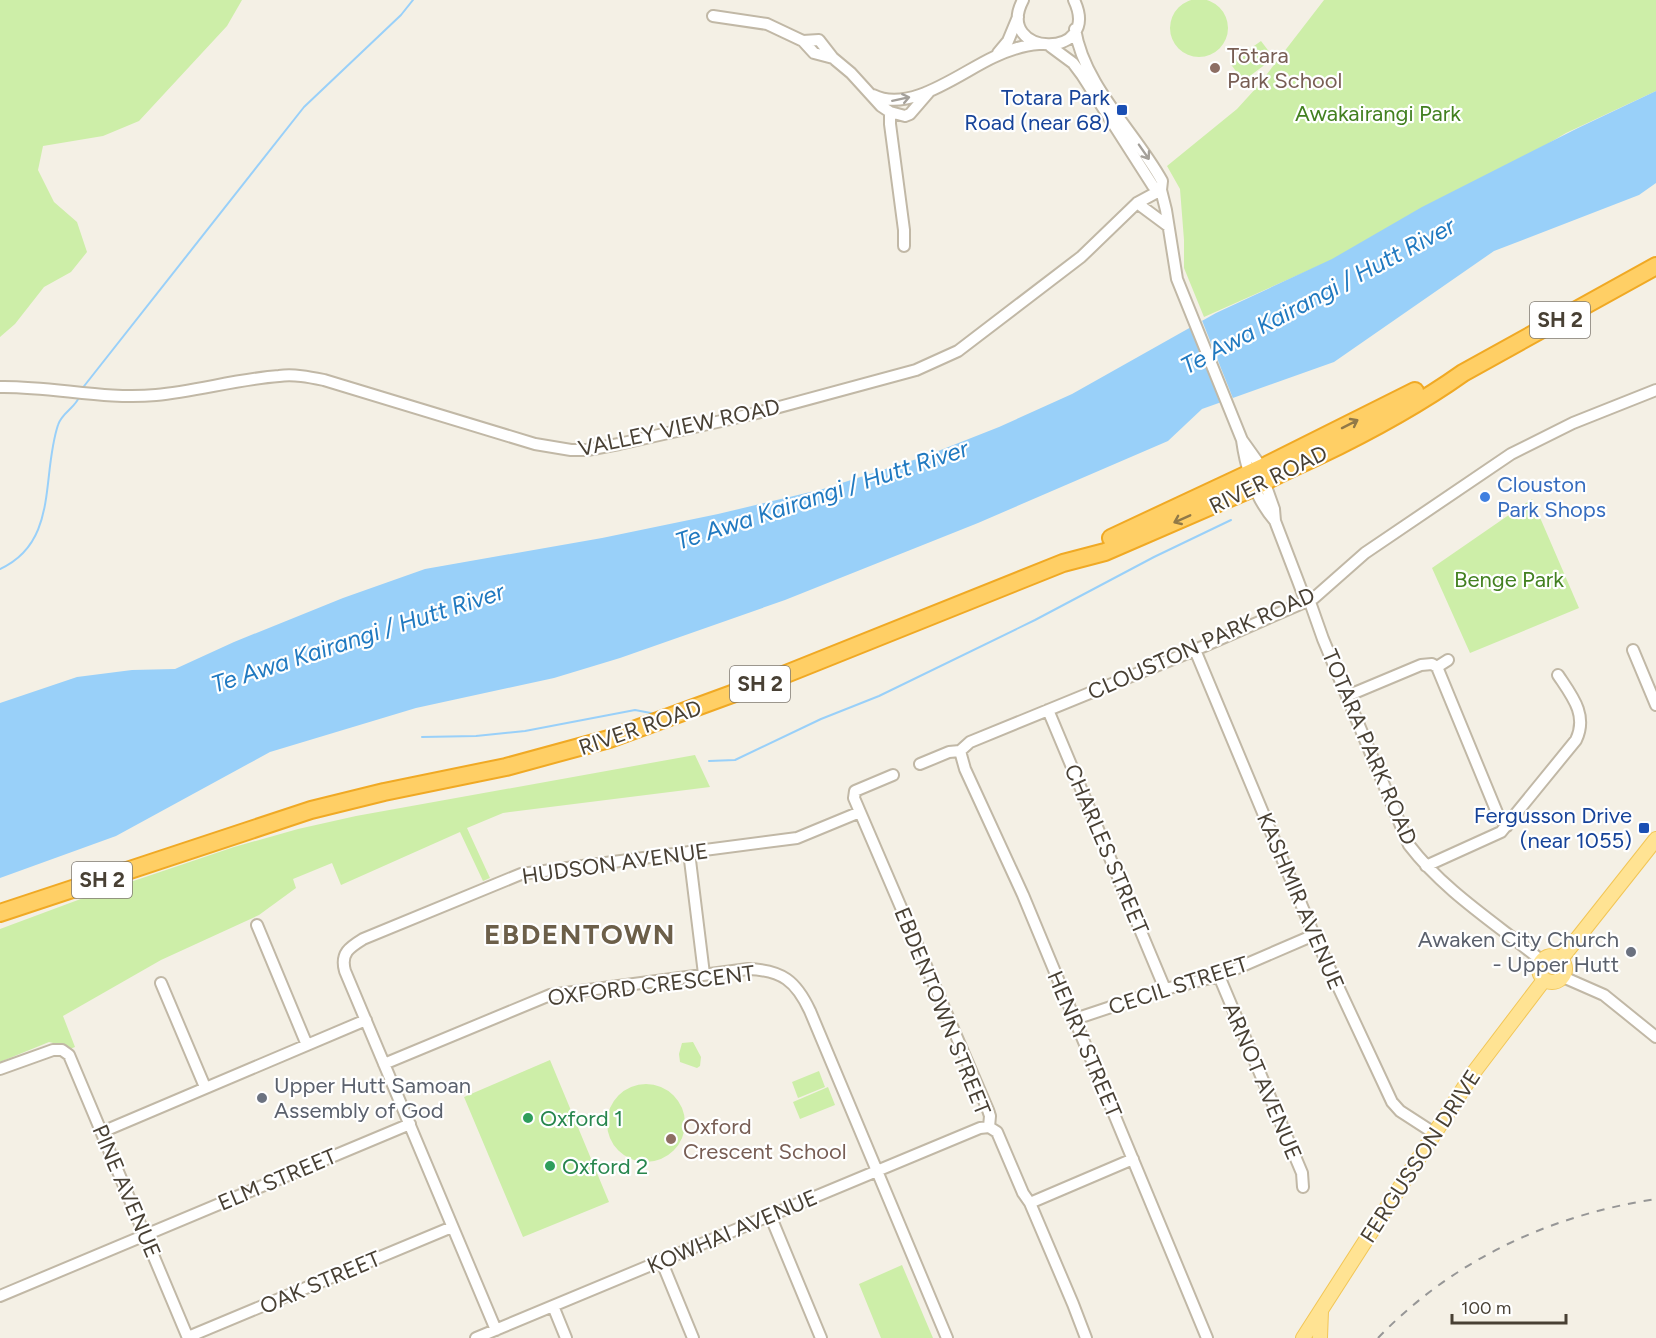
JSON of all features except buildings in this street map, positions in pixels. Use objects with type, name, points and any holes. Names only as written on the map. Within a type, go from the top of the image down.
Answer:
[{"type":"highway","name":"RIVER ROAD","points":[[0,923],[282,819],[342,802],[506,767],[618,736],[781,676],[1063,563],[1105,552],[1257,478],[1432,383],[1463,373],[1656,266]]},
{"type":"highway","name":"RIVER ROAD","points":[[0,913],[204,847]]},
{"type":"main road","points":[[1561,958],[1656,839]]},
{"type":"main road","points":[[1553,956],[1561,958],[1566,967],[1563,977],[1553,982],[1544,980],[1539,971],[1542,961],[1553,956]]},
{"type":"main road","name":"FERGUSSON DRIVE","points":[[1303,1338],[1480,1062],[1544,980]]},
{"type":"main road","points":[[1320,1338],[1321,1309]]},
{"type":"street","points":[[993,57],[1008,41],[1023,0]]},
{"type":"street","points":[[1074,0],[1078,14]]},
{"type":"street","points":[[873,95],[888,101],[930,92],[993,57],[1018,47],[1065,41],[1075,29],[1078,14],[1085,0]]},
{"type":"street","points":[[713,15],[767,24],[803,41],[819,40],[833,58],[851,73],[881,106],[890,112],[905,116],[910,114],[930,92]]},
{"type":"street","name":"TOTARA PARK ROAD","points":[[1018,16],[1024,33],[1072,63],[1082,75],[1153,186],[1161,190]]},
{"type":"street","name":"TOTARA PARK ROAD","points":[[1075,29],[1087,69],[1162,181],[1161,190],[1177,279],[1242,440],[1257,461],[1257,478],[1267,512],[1275,521],[1307,601],[1311,605],[1409,845],[1442,881],[1542,961]]},
{"type":"street","points":[[890,112],[904,246]]},
{"type":"street","name":"VALLEY VIEW ROAD","points":[[0,387],[73,393],[154,395],[281,375],[304,376],[324,380],[535,444],[587,450],[757,413],[916,370],[958,351],[1081,257],[1137,203],[1161,190]]},
{"type":"street","points":[[1137,203],[1168,226]]},
{"type":"street","name":"CLOUSTON PARK ROAD","points":[[920,764],[949,752],[960,751],[970,742],[1195,650],[1314,598],[1365,553],[1511,454],[1573,423],[1656,390]]},
{"type":"street","name":"KASHMIR AVENUE","points":[[1195,650],[1314,935],[1392,1102],[1400,1111],[1434,1133]]},
{"type":"street","points":[[1634,650],[1656,705]]},
{"type":"street","points":[[1437,667],[1448,660]]},
{"type":"street","points":[[1347,696],[1421,665],[1432,664],[1437,667],[1498,815],[1507,826]]},
{"type":"street","points":[[1426,866],[1494,836],[1507,826],[1570,748],[1580,731],[1578,708],[1558,675]]},
{"type":"street","name":"CHARLES STREET","points":[[1048,710],[1166,989]]},
{"type":"street","name":"HENRY STREET","points":[[960,751],[965,769],[996,834],[1075,1019],[1207,1338]]},
{"type":"street","points":[[860,812],[854,798],[855,791],[893,775]]},
{"type":"street","name":"HUDSON AVENUE","points":[[366,1020],[343,961],[350,946],[363,939],[521,874],[797,838],[860,812]]},
{"type":"street","name":"EBDENTOWN STREET","points":[[860,812],[988,1110],[989,1126],[997,1132],[1023,1193],[1030,1203],[1086,1338]]},
{"type":"street","points":[[689,852],[704,974]]},
{"type":"street","points":[[257,925],[307,1045]]},
{"type":"street","name":"CECIL STREET","points":[[1075,1019],[1166,989],[1219,976],[1314,935]]},
{"type":"street","name":"OXFORD CRESCENT","points":[[384,1064],[550,995],[748,969],[763,970],[785,978],[800,991],[947,1338]]},
{"type":"street","name":"ARNOT AVENUE","points":[[1219,976],[1302,1173],[1303,1187]]},
{"type":"street","points":[[1563,977],[1604,995],[1656,1037]]},
{"type":"street","points":[[161,983],[205,1088]]},
{"type":"street","points":[[102,1132],[366,1020],[496,1330]]},
{"type":"street","name":"PINE AVENUE","points":[[0,1069],[48,1051],[65,1052],[72,1060],[188,1338]]},
{"type":"street","name":"ELM STREET","points":[[0,1296],[410,1124]]},
{"type":"street","name":"KOWHAI AVENUE","points":[[476,1338],[989,1126]]},
{"type":"street","points":[[1030,1203],[1133,1159]]},
{"type":"street","points":[[770,1215],[821,1338]]},
{"type":"street","name":"OAK STREET","points":[[188,1338],[452,1227]]},
{"type":"street","points":[[661,1260],[693,1338]]},
{"type":"street","points":[[553,1306],[566,1338]]},
{"type":"green space","points":[[1199,-1],[1210,1],[1223,12],[1228,28],[1226,39],[1215,52],[1199,57],[1188,55],[1175,44],[1170,28],[1172,17],[1183,4]]},
{"type":"green space","points":[[0,0],[242,0],[227,26],[139,121],[103,136],[43,146],[38,170],[54,202],[77,222],[87,252],[71,272],[44,287],[15,324],[0,337]]},
{"type":"green space","name":"Awakairangi Park","points":[[1324,0],[1656,0],[1656,91],[1566,133],[1464,194],[1350,252],[1204,317],[1184,268],[1180,189],[1167,166],[1237,109],[1257,87]]},
{"type":"green space","points":[[1261,41],[1274,58],[1243,81],[1230,63]]},
{"type":"green space","name":"Benge Park","points":[[1532,499],[1579,608],[1470,653],[1432,568]]},
{"type":"green space","points":[[695,755],[710,787],[503,813],[467,828],[490,878],[483,881],[460,832],[341,885],[332,863],[293,879],[296,888],[259,915],[161,960],[63,1016],[75,1047],[70,1049],[49,1042],[0,1062],[0,929],[234,847],[298,829],[356,816]]},
{"type":"green space","points":[[693,1042],[701,1057],[700,1066],[697,1068],[680,1062],[679,1054],[682,1043]]},
{"type":"green space","points":[[550,1060],[609,1202],[523,1237],[464,1097]]},
{"type":"green space","points":[[819,1071],[825,1087],[798,1098],[792,1082]]},
{"type":"green space","points":[[646,1084],[661,1087],[678,1101],[685,1123],[682,1138],[668,1155],[646,1162],[631,1159],[614,1145],[607,1123],[610,1108],[624,1091]]},
{"type":"green space","points":[[828,1087],[835,1105],[800,1119],[793,1102]]},
{"type":"green space","points":[[902,1265],[933,1338],[881,1338],[859,1284]]},
{"type":"water","name":"Te Awa Kairangi / Hutt River","points":[[1656,91],[1656,183],[1639,195],[1494,251],[1334,362],[1202,409],[1168,441],[978,523],[785,600],[620,658],[554,678],[416,708],[270,752],[116,836],[0,878],[0,703],[77,677],[132,670],[175,669],[234,642],[343,598],[425,569],[602,538],[718,514],[823,489],[923,457],[999,427],[1072,394],[1216,313],[1332,259],[1422,207]]},
{"type":"pier","points":[[1201,318],[1234,401],[1222,406],[1189,325]]},
{"type":"waterway","points":[[81,390],[304,107],[401,15],[413,0]]},
{"type":"waterway","points":[[0,569],[19,557],[32,542],[40,525],[58,425],[80,395]]},
{"type":"waterway","points":[[709,761],[735,760],[821,719],[879,696],[1231,520]]},
{"type":"waterway","points":[[422,737],[476,736],[525,731],[635,710],[656,714]]},
{"type":"railway","points":[[1378,1338],[1407,1310],[1438,1286],[1505,1245],[1578,1216],[1656,1199]]},
{"type":"place","name":"Tōtara Park School","points":[[1215,68]]},
{"type":"place","name":"Totara Park Road (near 68)","points":[[1122,110]]},
{"type":"place","name":"Clouston Park Shops","points":[[1485,497]]},
{"type":"place","name":"Fergusson Drive (near 1055)","points":[[1644,828]]},
{"type":"place","name":"Awaken City Church - Upper Hutt","points":[[1631,952]]},
{"type":"place","name":"Upper Hutt Samoan Assembly of God","points":[[262,1098]]},
{"type":"place","name":"Oxford 1","points":[[528,1118]]},
{"type":"place","name":"Oxford Crescent School","points":[[671,1139]]},
{"type":"place","name":"Oxford 2","points":[[550,1166]]},
{"type":"district","name":"EBDENTOWN","points":[[580,934]]}]
